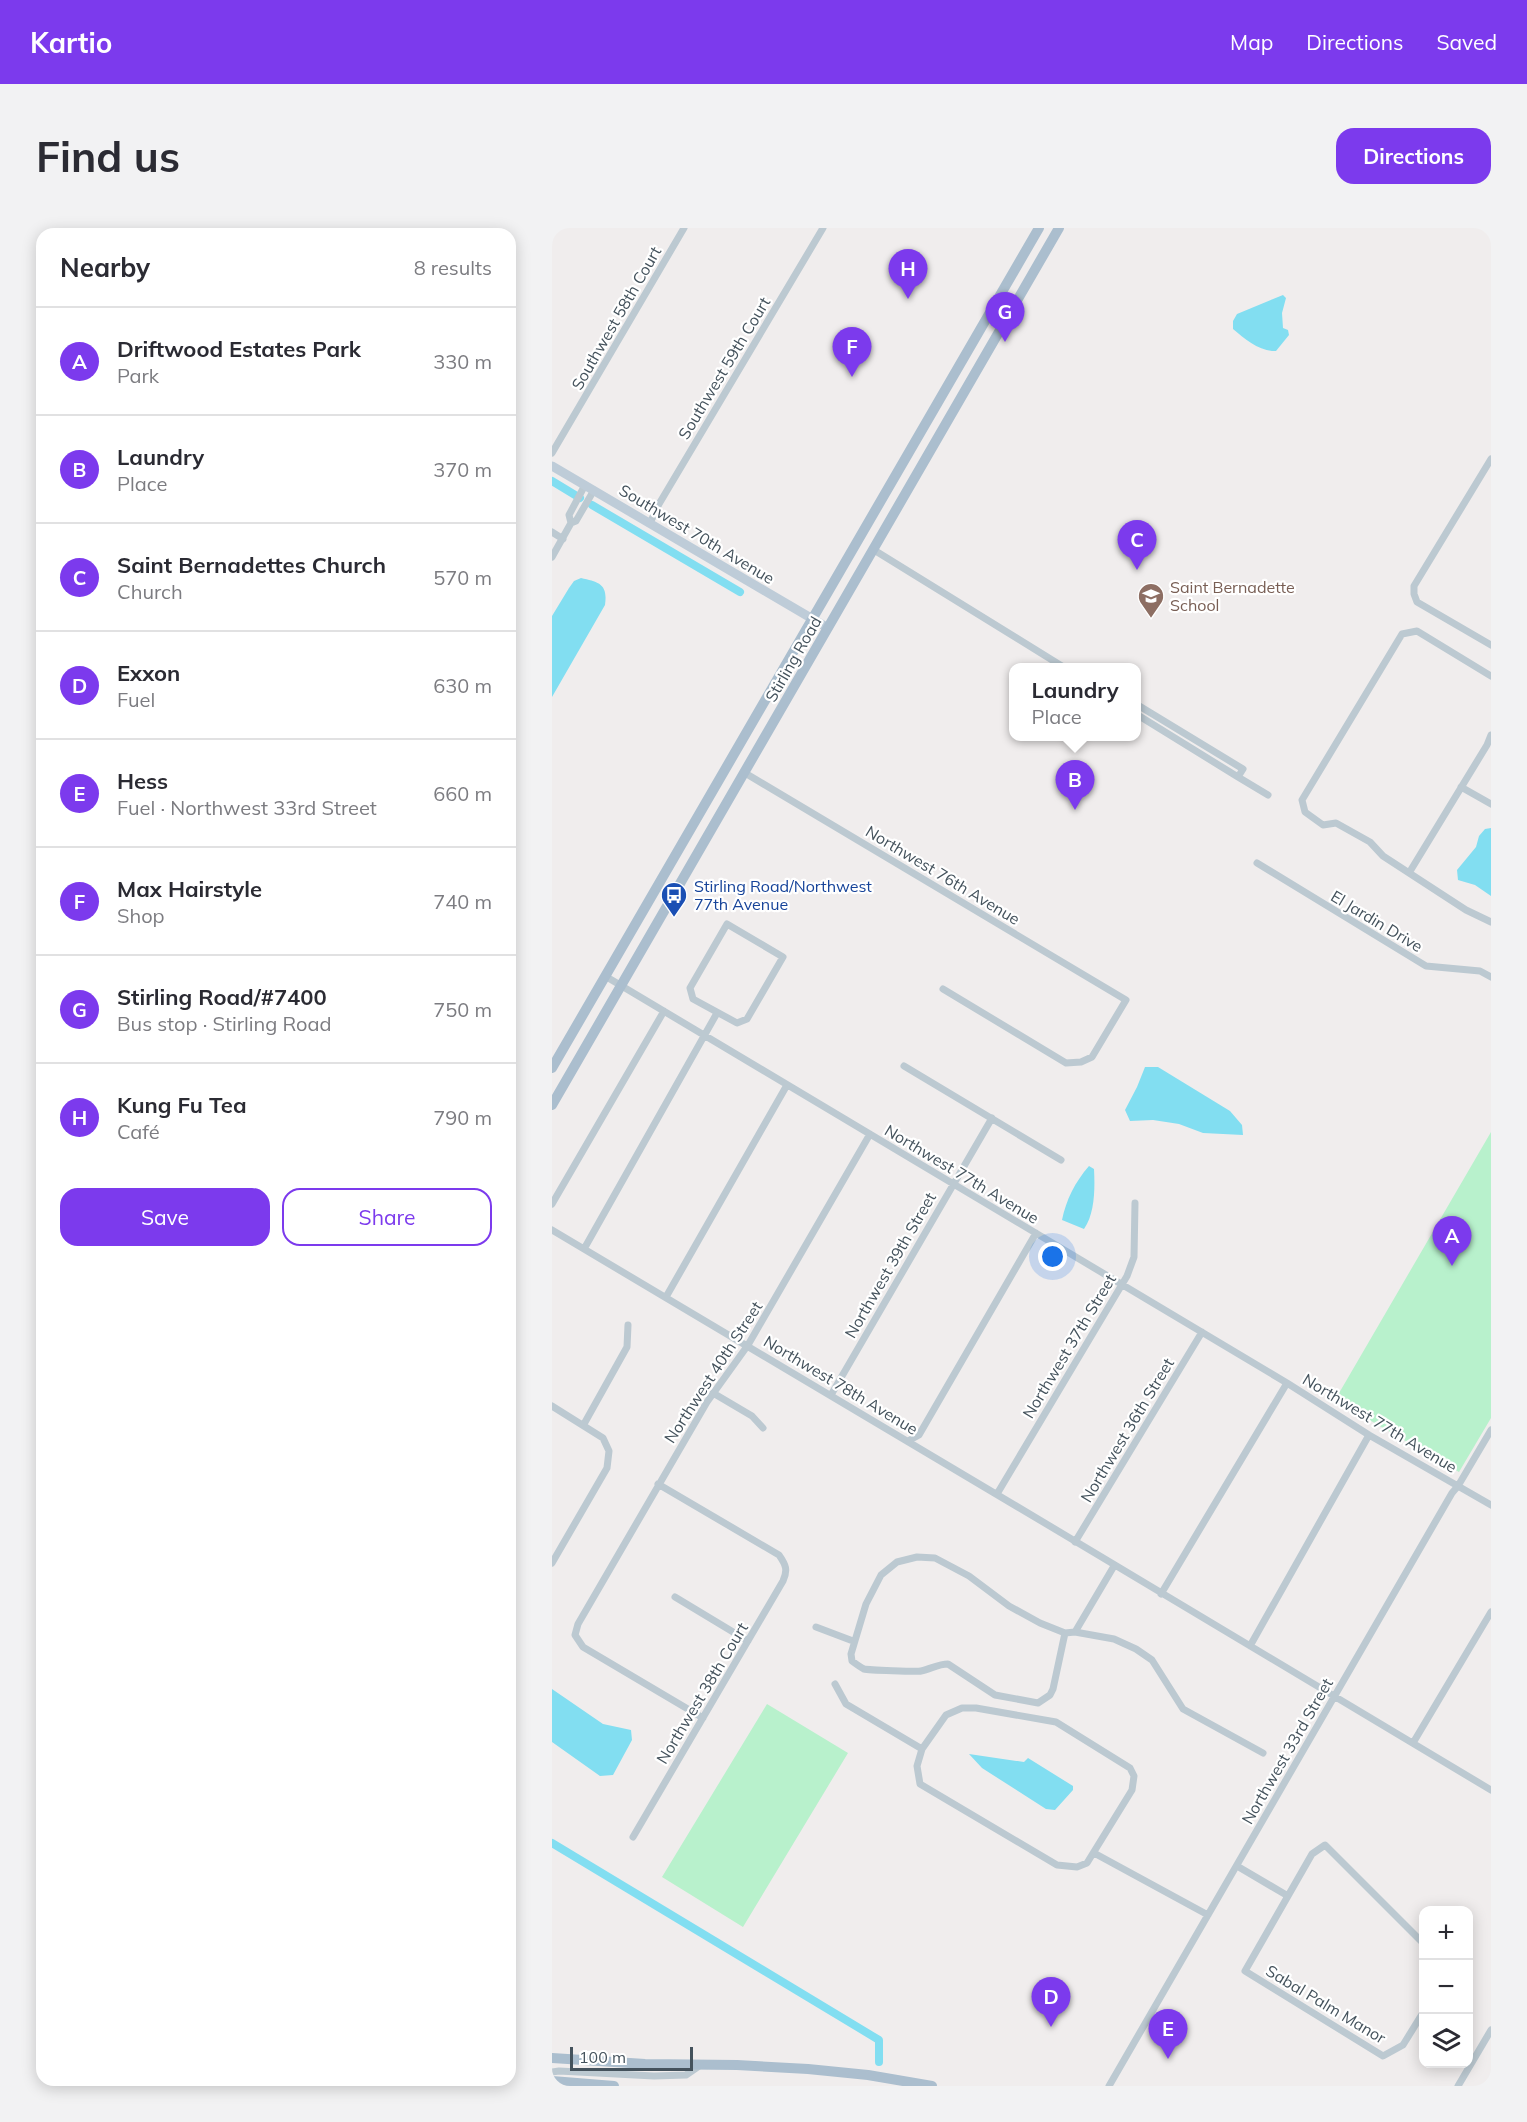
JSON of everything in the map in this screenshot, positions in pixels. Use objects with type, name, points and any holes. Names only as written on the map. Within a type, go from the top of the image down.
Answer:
[{"type":"main road","name":"Stirling Road","points":[[552,1068],[1039,228]]},
{"type":"main road","name":"Stirling Road","points":[[552,1105],[1059,228]]},
{"type":"main road","points":[[909,453],[924,462]]},
{"type":"main road","points":[[552,2058],[808,2069],[868,2075],[932,2086]]},
{"type":"main road","points":[[552,2081],[614,2086]]},
{"type":"street","name":"Southwest 58th Court","points":[[552,453],[684,228]]},
{"type":"street","name":"Southwest 59th Court","points":[[650,523],[659,504],[823,228]]},
{"type":"street","points":[[1491,459],[1414,586],[1414,594],[1418,602],[1491,645]]},
{"type":"street","name":"Southwest 70th Avenue","points":[[552,466],[828,628]]},
{"type":"street","points":[[552,557],[571,523],[569,515],[590,488]]},
{"type":"street","points":[[552,532],[562,539]]},
{"type":"street","points":[[874,550],[1057,663]]},
{"type":"street","points":[[1491,676],[1417,631],[1402,634],[1302,800],[1305,812],[1323,825],[1336,823],[1370,842],[1383,856],[1466,910],[1491,922]]},
{"type":"street","points":[[1141,706],[1243,769],[1238,777]]},
{"type":"street","points":[[1141,716],[1268,795]]},
{"type":"street","points":[[1409,873],[1491,735]]},
{"type":"street","name":"Northwest 76th Avenue","points":[[745,773],[1126,1000],[1092,1057],[1081,1062],[1066,1062],[944,989]]},
{"type":"street","points":[[1461,787],[1491,804]]},
{"type":"street","name":"El Jardin Drive","points":[[1257,863],[1426,966],[1480,971],[1491,977]]},
{"type":"street","points":[[727,924],[783,957],[747,1019],[737,1023],[717,1013],[693,999],[690,988],[727,924]]},
{"type":"street","name":"Northwest 77th Avenue","points":[[605,976],[1287,1383],[1369,1435],[1491,1505]]},
{"type":"street","points":[[552,1204],[664,1011]]},
{"type":"street","points":[[584,1249],[717,1013]]},
{"type":"street","points":[[904,1066],[1061,1160]]},
{"type":"street","points":[[666,1297],[787,1085]]},
{"type":"street","name":"Northwest 39th Street","points":[[831,1395],[992,1118]]},
{"type":"street","name":"Northwest 40th Street","points":[[703,1718],[583,1647],[575,1635],[578,1624],[713,1393],[748,1345],[870,1134]]},
{"type":"street","name":"Northwest 37th Street","points":[[997,1494],[1127,1276],[1134,1257],[1136,1203]]},
{"type":"street","name":"Northwest 78th Avenue","points":[[553,1233],[748,1345],[1491,1790]]},
{"type":"street","points":[[908,1441],[919,1435],[1036,1233]]},
{"type":"street","points":[[584,1424],[626,1350],[629,1340],[628,1325]]},
{"type":"street","name":"Northwest 36th Street","points":[[1074,1542],[1202,1332]]},
{"type":"street","points":[[1161,1594],[1287,1383]]},
{"type":"street","points":[[713,1393],[752,1416],[763,1428]]},
{"type":"street","points":[[552,1406],[603,1438],[609,1451],[609,1462],[603,1475],[552,1563]]},
{"type":"street","name":"Northwest 33rd Street","points":[[1109,2086],[1452,1493],[1491,1430]]},
{"type":"street","points":[[1250,1646],[1369,1435]]},
{"type":"street","name":"Northwest 38th Court","points":[[633,1837],[787,1571],[779,1555],[658,1484]]},
{"type":"street","points":[[1065,1633],[1053,1689],[1050,1695],[1038,1703],[995,1695],[948,1664],[911,1672],[885,1669],[866,1670],[852,1661],[851,1654],[853,1641],[866,1605],[881,1575],[897,1562],[917,1557],[935,1558],[951,1564],[1009,1606],[1040,1623],[1065,1633],[1075,1632],[1114,1640],[1136,1649],[1152,1660],[1183,1709],[1263,1753]]},
{"type":"street","points":[[1075,1632],[1114,1566]]},
{"type":"street","points":[[675,1597],[748,1641]]},
{"type":"street","points":[[1413,1743],[1491,1612]]},
{"type":"street","points":[[816,1627],[853,1641]]},
{"type":"street","points":[[835,1684],[846,1704],[922,1749]]},
{"type":"street","points":[[962,1708],[976,1708],[1056,1722],[1130,1768],[1134,1776],[1132,1790],[1087,1863],[1077,1867],[1057,1865],[920,1784],[917,1766],[922,1749],[946,1715],[962,1708]]},
{"type":"street","name":"Sabal Palm Manor","points":[[1419,1939],[1326,1845],[1312,1854],[1245,1971],[1383,2056],[1403,2045],[1422,2014]]},
{"type":"street","points":[[1094,1853],[1208,1915]]},
{"type":"street","points":[[1237,1866],[1288,1896]]},
{"type":"street","points":[[1458,2086],[1491,2030]]},
{"type":"street","points":[[552,2072],[686,2075],[699,2066]]},
{"type":"green space","points":[[1491,1132],[1491,1418],[1459,1472],[1335,1400]]},
{"type":"green space","points":[[767,1704],[848,1753],[743,1927],[662,1877]]},
{"type":"water","points":[[1283,295],[1286,298],[1282,313],[1283,328],[1288,330],[1289,335],[1276,351],[1259,347],[1233,329],[1233,321],[1237,314]]},
{"type":"water","points":[[581,578],[601,585],[605,592],[605,605],[552,697],[552,616],[574,581]]},
{"type":"water","points":[[1491,828],[1491,896],[1475,885],[1458,880],[1457,870],[1476,847],[1479,836],[1485,829]]},
{"type":"water","points":[[1145,1067],[1158,1067],[1230,1111],[1242,1125],[1243,1135],[1203,1133],[1179,1124],[1153,1120],[1130,1121],[1125,1110]]},
{"type":"water","points":[[1089,1166],[1094,1169],[1094,1192],[1090,1216],[1084,1229],[1062,1220],[1066,1205],[1079,1178]]},
{"type":"water","points":[[552,1689],[603,1724],[631,1730],[632,1740],[613,1775],[600,1776],[552,1742]]},
{"type":"water","points":[[969,1754],[1024,1762],[1028,1758],[1073,1786],[1073,1790],[1055,1810],[1046,1809],[982,1768]]},
{"type":"waterway","points":[[552,481],[580,498]]},
{"type":"waterway","points":[[592,505],[740,592]]},
{"type":"waterway","points":[[552,1843],[879,2040],[879,2062]]},
{"type":"place","name":"Kung Fu Tea","points":[[908,299]]},
{"type":"place","name":"Stirling Road/#7400","points":[[1005,342]]},
{"type":"place","name":"Max Hairstyle","points":[[852,377]]},
{"type":"place","name":"Saint Bernadettes Church","points":[[1137,570]]},
{"type":"place","name":"Saint Bernadette School","points":[[1151,619]]},
{"type":"place","name":"Laundry","points":[[1075,810]]},
{"type":"place","name":"Stirling Road/Northwest 77th Avenue","points":[[674,918]]},
{"type":"place","name":"Driftwood Estates Park","points":[[1452,1266]]},
{"type":"place","name":"Exxon","points":[[1051,2027]]},
{"type":"place","name":"Hess","points":[[1168,2059]]}]
